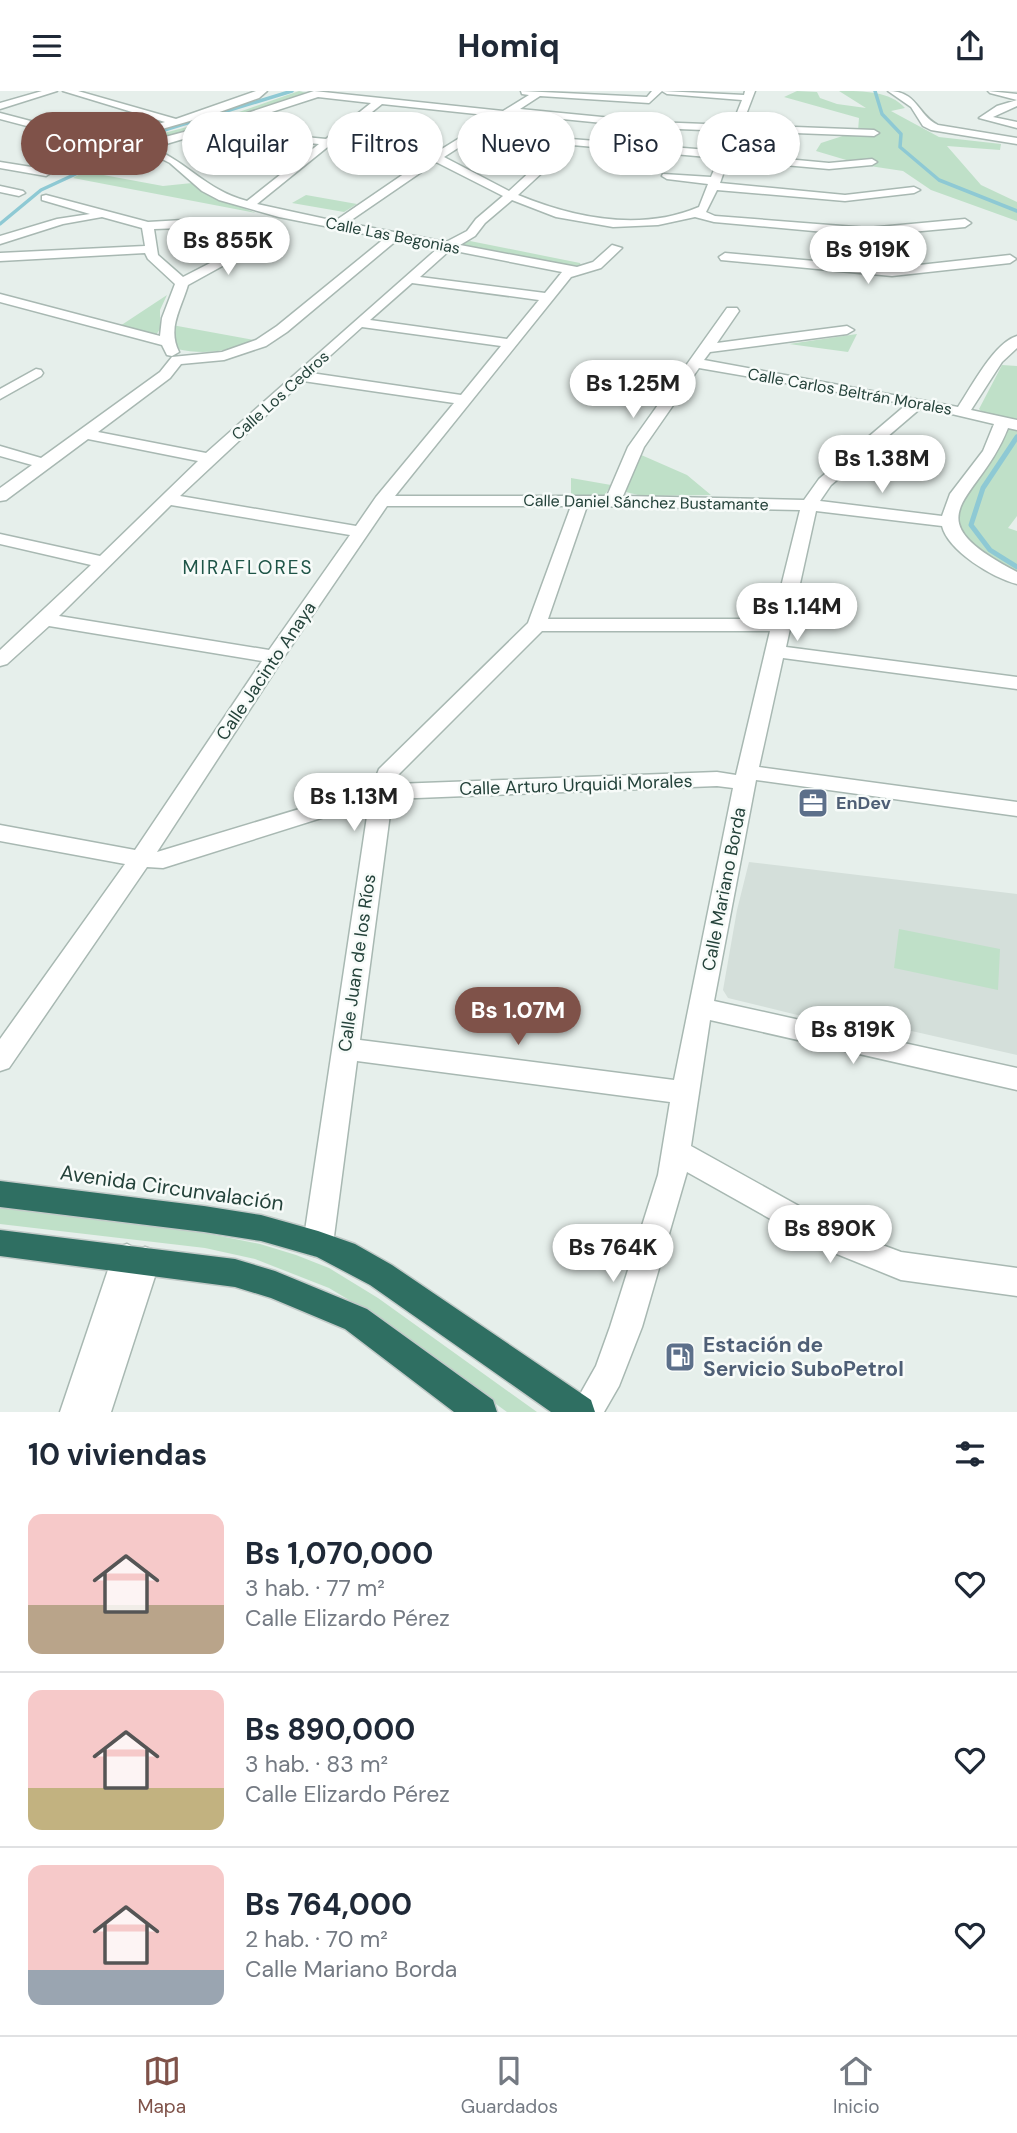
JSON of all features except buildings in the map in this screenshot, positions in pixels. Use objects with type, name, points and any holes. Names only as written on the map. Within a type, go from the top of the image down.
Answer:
[{"type":"highway","name":"Avenida Circunvalación","points":[[0,1194],[204,1219],[261,1228],[318,1244],[344,1254],[381,1275],[579,1412]]},
{"type":"highway","points":[[0,1243],[235,1273],[275,1285],[356,1319],[481,1412]]},
{"type":"street","points":[[0,106],[52,91]]},
{"type":"street","points":[[68,91],[174,121]]},
{"type":"street","points":[[168,123],[211,112],[256,96],[261,91]]},
{"type":"street","points":[[520,91],[649,100],[657,91]]},
{"type":"street","points":[[667,91],[748,95],[742,112]]},
{"type":"street","points":[[893,91],[914,104],[927,124],[1017,141]]},
{"type":"street","points":[[993,91],[1017,97]]},
{"type":"street","points":[[260,112],[320,92],[379,102],[508,112],[537,94]]},
{"type":"street","points":[[366,112],[379,102]]},
{"type":"street","points":[[1017,103],[1000,107],[984,118],[1017,125]]},
{"type":"street","points":[[0,116],[21,122]]},
{"type":"street","points":[[575,118],[697,127]]},
{"type":"street","points":[[0,124],[21,130]]},
{"type":"street","points":[[800,131],[874,133]]},
{"type":"street","name":"Calle Las Begonias","points":[[182,135],[145,148],[182,167]]},
{"type":"street","points":[[575,143],[697,153]]},
{"type":"street","points":[[249,205],[327,144]]},
{"type":"street","points":[[443,159],[511,198],[552,214],[593,222],[651,222],[700,211],[714,219],[878,251],[892,272],[1010,258]]},
{"type":"street","points":[[800,163],[829,166],[872,162]]},
{"type":"street","points":[[0,165],[21,169]]},
{"type":"street","name":"Calle Las Begonias","points":[[191,175],[216,195],[249,205],[337,225],[573,270]]},
{"type":"street","points":[[337,225],[409,175]]},
{"type":"street","name":"Calle Los Cedros","points":[[0,660],[47,620],[102,562],[209,458],[447,246],[467,237],[478,227],[480,221],[511,198],[532,175]]},
{"type":"street","points":[[668,175],[664,181],[715,183],[845,198],[914,190]]},
{"type":"street","points":[[700,211],[718,175]]},
{"type":"street","points":[[0,189],[19,193]]},
{"type":"street","points":[[46,198],[148,226],[183,224],[258,243],[182,283],[164,332],[165,342],[177,360]]},
{"type":"street","points":[[0,240],[6,233],[86,217],[124,218]]},
{"type":"street","name":"Calle Las Begonias","points":[[348,217],[467,237],[597,265]]},
{"type":"street","points":[[725,257],[878,251],[965,223]]},
{"type":"street","points":[[148,226],[152,256],[182,283]]},
{"type":"street","points":[[0,496],[165,375],[177,360],[224,356],[261,343],[282,329],[394,236]]},
{"type":"street","points":[[573,270],[597,265],[616,248]]},
{"type":"street","points":[[0,257],[152,249]]},
{"type":"street","name":"Calle Jacinto Anaya","points":[[0,1060],[141,859],[274,657],[382,501],[508,343],[573,270]]},
{"type":"street","points":[[409,279],[547,297]]},
{"type":"street","points":[[0,298],[165,342]]},
{"type":"street","points":[[613,501],[636,447],[732,311]]},
{"type":"street","points":[[360,323],[508,343]]},
{"type":"street","points":[[708,348],[847,330]]},
{"type":"street","points":[[962,412],[997,359],[1017,341]]},
{"type":"street","points":[[224,356],[233,368]]},
{"type":"street","points":[[997,359],[1017,362]]},
{"type":"street","name":"Calle Carlos Beltrán Morales","points":[[697,363],[919,402],[1010,423]]},
{"type":"street","points":[[0,395],[36,373]]},
{"type":"street","points":[[301,376],[464,400]]},
{"type":"street","name":"Calle Mariano Borda","points":[[586,1412],[608,1375],[626,1327],[672,1175],[700,1008],[746,777],[808,505],[825,482],[919,402]]},
{"type":"street","points":[[1010,423],[951,506],[951,522],[956,539],[976,557],[1017,579]]},
{"type":"street","points":[[86,433],[209,458]]},
{"type":"street","points":[[0,451],[44,464]]},
{"type":"street","points":[[167,499],[360,532]]},
{"type":"street","name":"Calle Daniel Sánchez Bustamante","points":[[382,501],[581,500],[808,505],[951,522]]},
{"type":"street","name":"Calle Juan de los Ríos","points":[[318,1244],[382,792],[387,774],[537,625],[581,500]]},
{"type":"street","points":[[0,539],[102,562]]},
{"type":"street","points":[[47,620],[274,657]]},
{"type":"street","points":[[537,625],[781,625]]},
{"type":"street","points":[[775,651],[1017,683]]},
{"type":"street","name":"Calle Arturo Urquidi Morales","points":[[0,833],[141,859],[163,860],[382,792],[746,777],[1017,809]]},
{"type":"street","points":[[700,1008],[1017,1079]]},
{"type":"street","points":[[345,1049],[685,1093]]},
{"type":"street","points":[[676,1152],[832,1239],[901,1266],[1017,1282]]},
{"type":"street","points":[[76,1412],[136,1259]]},
{"type":"street","points":[[95,1412],[136,1259]]},
{"type":"shaded area","points":[[749,862],[1017,894],[1017,1055],[894,1027],[891,1038],[728,998],[723,990],[737,910]]},
{"type":"green space","points":[[299,91],[311,94],[251,112],[239,112]]},
{"type":"green space","points":[[797,91],[817,92],[820,98],[837,104],[866,108],[839,91],[884,95],[905,108],[891,111],[939,137],[1001,144],[1000,150],[947,146],[981,185],[1017,202],[1017,221],[931,190],[903,171],[863,165],[816,151],[821,143],[858,131],[859,118],[784,97]]},
{"type":"green space","points":[[182,128],[182,133],[168,137],[168,132]]},
{"type":"green space","points":[[78,175],[103,175],[163,186],[192,183],[215,197],[256,213],[73,178]]},
{"type":"green space","points":[[306,195],[357,204],[344,212],[292,203]]},
{"type":"green space","points":[[470,241],[580,263],[581,266],[572,268],[456,245]]},
{"type":"green space","points":[[167,295],[160,310],[160,329],[156,335],[120,326]]},
{"type":"green space","points":[[172,325],[254,340],[226,350],[187,351],[177,349]]},
{"type":"green space","points":[[857,334],[848,352],[789,344]]},
{"type":"green space","points":[[1002,365],[1017,366],[1017,421],[979,409]]},
{"type":"green space","points":[[1008,425],[1017,427],[1017,516],[1008,528],[1017,531],[1017,574],[984,554],[965,536],[959,521],[962,505],[997,451]]},
{"type":"green space","points":[[639,454],[687,475],[711,495],[642,496],[626,492]]},
{"type":"green space","points":[[571,478],[611,485],[604,496],[571,497]]},
{"type":"green space","points":[[899,929],[1000,949],[998,990],[894,968]]},
{"type":"green space","points":[[0,1208],[205,1233],[260,1244],[296,1255],[329,1268],[378,1298],[537,1412],[507,1412],[369,1312],[329,1288],[255,1259],[205,1248],[0,1224]]},
{"type":"waterway","points":[[0,224],[41,190],[80,172],[86,164],[122,143],[292,91]]},
{"type":"waterway","points":[[875,91],[882,114],[901,134],[900,147],[939,180],[1017,211]]},
{"type":"waterway","points":[[1017,437],[983,488],[971,525],[990,550],[1017,567]]},
{"type":"place","name":"EnDev","points":[[813,803]]},
{"type":"place","name":"Estación de Servicio SuboPetrol","points":[[680,1357]]},
{"type":"district","name":"MIRAFLORES","points":[[248,567]]}]
